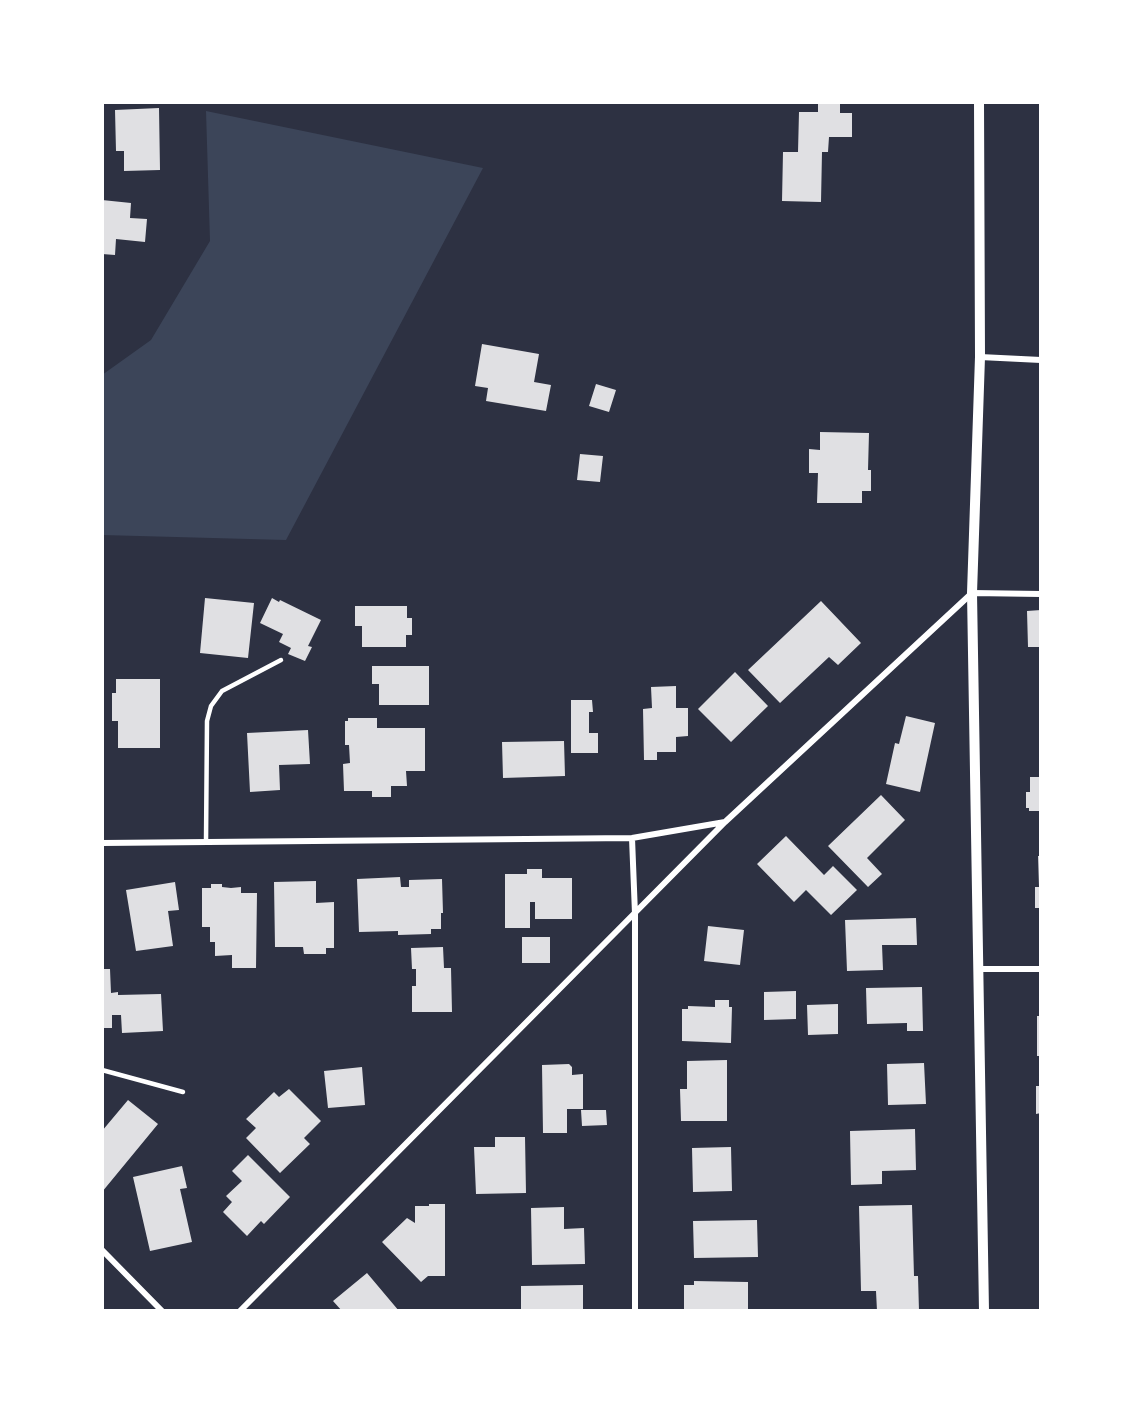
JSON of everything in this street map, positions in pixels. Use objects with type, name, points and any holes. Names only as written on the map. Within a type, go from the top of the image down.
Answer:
[{"type":"street","points":[[979,102],[980,357],[972,593],[984,1311]]},
{"type":"street","points":[[980,357],[1041,360]]},
{"type":"street","points":[[240,1311],[725,822],[972,593],[1041,594]]},
{"type":"street","points":[[102,843],[632,838],[725,822]]},
{"type":"street","points":[[632,838],[635,914],[635,1311]]},
{"type":"street","points":[[979,969],[1041,969]]},
{"type":"street","points":[[102,1250],[162,1311]]},
{"type":"lane","points":[[206,842],[207,722],[211,705],[222,691],[281,660]]},
{"type":"lane","points":[[102,1070],[183,1092]]},
{"type":"shaded area","points":[[206,111],[483,168],[286,540],[102,535],[102,375],[151,340],[210,241]]},
{"type":"building","points":[[818,102],[840,102],[840,113],[852,113],[852,137],[829,137],[828,152],[822,152],[821,202],[782,201],[783,152],[798,152],[799,112],[818,112]]},
{"type":"building","points":[[159,108],[160,170],[124,171],[124,151],[116,151],[115,110]]},
{"type":"building","points":[[102,200],[131,203],[130,218],[147,219],[145,242],[116,239],[115,255],[102,254]]},
{"type":"building","points":[[482,344],[539,354],[534,382],[551,385],[546,411],[486,401],[488,388],[475,386]]},
{"type":"building","points":[[596,384],[616,390],[609,412],[589,406]]},
{"type":"building","points":[[820,432],[869,433],[868,470],[871,470],[871,491],[862,491],[862,503],[817,503],[818,473],[809,473],[809,449],[820,450]]},
{"type":"building","points":[[580,454],[603,456],[600,482],[577,480]]},
{"type":"building","points":[[205,598],[254,603],[248,658],[200,653]]},
{"type":"building","points":[[272,598],[321,620],[308,646],[312,647],[305,661],[288,654],[291,648],[279,642],[283,634],[260,623]]},
{"type":"building","points":[[821,601],[861,643],[838,665],[829,657],[780,703],[748,670]]},
{"type":"building","points":[[355,606],[407,606],[407,618],[412,618],[412,635],[406,635],[406,647],[362,647],[362,626],[355,626]]},
{"type":"building","points":[[1041,610],[1041,647],[1028,647],[1027,611]]},
{"type":"building","points":[[372,666],[429,666],[429,705],[379,705],[379,684],[372,684]]},
{"type":"building","points":[[735,672],[768,706],[731,742],[698,709]]},
{"type":"building","points":[[116,679],[160,679],[160,748],[118,748],[118,721],[112,721],[112,693],[116,693]]},
{"type":"building","points":[[676,686],[676,708],[688,708],[688,736],[676,737],[676,752],[657,752],[657,760],[644,760],[643,709],[652,708],[651,687]]},
{"type":"building","points":[[571,700],[592,700],[593,712],[589,712],[589,733],[598,733],[598,753],[571,753]]},
{"type":"building","points":[[906,716],[935,723],[920,792],[886,784],[895,743],[899,744]]},
{"type":"building","points":[[348,718],[377,718],[377,728],[425,728],[425,771],[406,771],[407,786],[391,786],[391,797],[372,797],[372,791],[344,791],[343,764],[350,763],[349,745],[345,745],[345,721],[348,721]]},
{"type":"building","points":[[308,730],[310,764],[279,765],[280,790],[250,792],[247,733]]},
{"type":"building","points":[[564,741],[565,776],[503,778],[502,742]]},
{"type":"building","points":[[1030,777],[1041,777],[1041,811],[1029,811],[1029,808],[1026,808],[1026,792],[1030,792]]},
{"type":"building","points":[[881,795],[905,820],[867,858],[882,874],[868,887],[828,846]]},
{"type":"building","points":[[786,836],[824,875],[833,866],[857,890],[831,915],[806,890],[794,902],[757,864]]},
{"type":"building","points":[[1038,856],[1041,856],[1041,908],[1035,908],[1035,887],[1039,887]]},
{"type":"building","points":[[527,869],[542,869],[542,878],[572,878],[572,919],[535,919],[535,902],[530,902],[530,928],[505,928],[505,874],[527,874]]},
{"type":"building","points":[[400,877],[401,887],[409,887],[409,880],[442,879],[441,929],[431,929],[431,934],[398,935],[398,931],[359,932],[357,879]]},
{"type":"building","points":[[316,881],[316,903],[334,902],[334,948],[326,948],[326,954],[304,954],[303,947],[275,947],[274,882]]},
{"type":"building","points":[[175,882],[179,910],[168,911],[173,946],[136,951],[126,890]]},
{"type":"building","points":[[211,884],[222,884],[222,887],[231,888],[241,887],[241,893],[257,893],[256,968],[232,968],[232,955],[215,956],[215,942],[210,942],[210,927],[202,927],[202,888],[211,888]]},
{"type":"building","points":[[916,918],[917,945],[882,945],[883,970],[847,971],[845,920]]},
{"type":"building","points":[[708,926],[744,930],[740,965],[704,961]]},
{"type":"building","points":[[522,937],[550,937],[550,963],[522,963]]},
{"type":"building","points":[[443,947],[444,968],[451,968],[452,1012],[412,1012],[412,986],[416,986],[416,969],[412,969],[411,948]]},
{"type":"building","points":[[102,969],[110,969],[111,993],[118,992],[118,995],[161,994],[163,1031],[122,1033],[121,1015],[112,1015],[112,1028],[102,1028]]},
{"type":"building","points":[[922,987],[923,1031],[907,1031],[907,1023],[867,1024],[866,988]]},
{"type":"building","points":[[796,991],[796,1019],[764,1020],[764,992]]},
{"type":"building","points":[[715,1000],[729,1000],[729,1007],[732,1007],[731,1043],[682,1041],[682,1009],[688,1009],[688,1006],[715,1007]]},
{"type":"building","points":[[838,1004],[838,1034],[808,1035],[807,1005]]},
{"type":"building","points":[[1037,1016],[1041,1016],[1041,1056],[1037,1056]]},
{"type":"building","points":[[727,1060],[727,1121],[681,1121],[680,1089],[687,1089],[687,1061]]},
{"type":"building","points":[[924,1063],[926,1104],[888,1105],[887,1064]]},
{"type":"building","points":[[569,1064],[572,1067],[572,1075],[583,1074],[583,1109],[567,1109],[567,1133],[543,1133],[542,1065]]},
{"type":"building","points":[[362,1067],[365,1105],[328,1108],[324,1071]]},
{"type":"building","points":[[1036,1086],[1041,1086],[1041,1113],[1036,1114]]},
{"type":"building","points":[[289,1089],[321,1121],[304,1138],[310,1144],[280,1173],[246,1138],[256,1128],[246,1119],[274,1092],[279,1097]]},
{"type":"building","points":[[128,1100],[158,1124],[102,1192],[102,1131]]},
{"type":"building","points":[[581,1110],[606,1110],[607,1125],[582,1126]]},
{"type":"building","points":[[915,1129],[916,1170],[882,1171],[882,1184],[851,1185],[850,1131]]},
{"type":"building","points":[[495,1137],[525,1137],[526,1193],[476,1194],[474,1147],[495,1147]]},
{"type":"building","points":[[731,1147],[732,1191],[693,1192],[692,1148]]},
{"type":"building","points":[[248,1155],[290,1197],[264,1224],[261,1221],[247,1236],[223,1212],[232,1202],[226,1196],[242,1181],[232,1171]]},
{"type":"building","points":[[182,1166],[187,1188],[180,1189],[192,1242],[150,1251],[133,1177]]},
{"type":"building","points":[[429,1204],[445,1204],[445,1276],[428,1276],[421,1282],[382,1242],[407,1218],[415,1223],[415,1206],[429,1206]]},
{"type":"building","points":[[912,1205],[914,1276],[918,1276],[919,1311],[877,1311],[876,1291],[861,1291],[859,1206]]},
{"type":"building","points":[[564,1207],[564,1229],[584,1228],[585,1264],[532,1265],[531,1208]]},
{"type":"building","points":[[757,1220],[758,1257],[694,1258],[693,1221]]},
{"type":"building","points":[[367,1273],[399,1311],[342,1311],[333,1301]]},
{"type":"building","points":[[694,1281],[748,1282],[748,1311],[684,1311],[684,1285],[694,1285]]},
{"type":"building","points":[[583,1285],[583,1311],[521,1311],[521,1286]]}]
